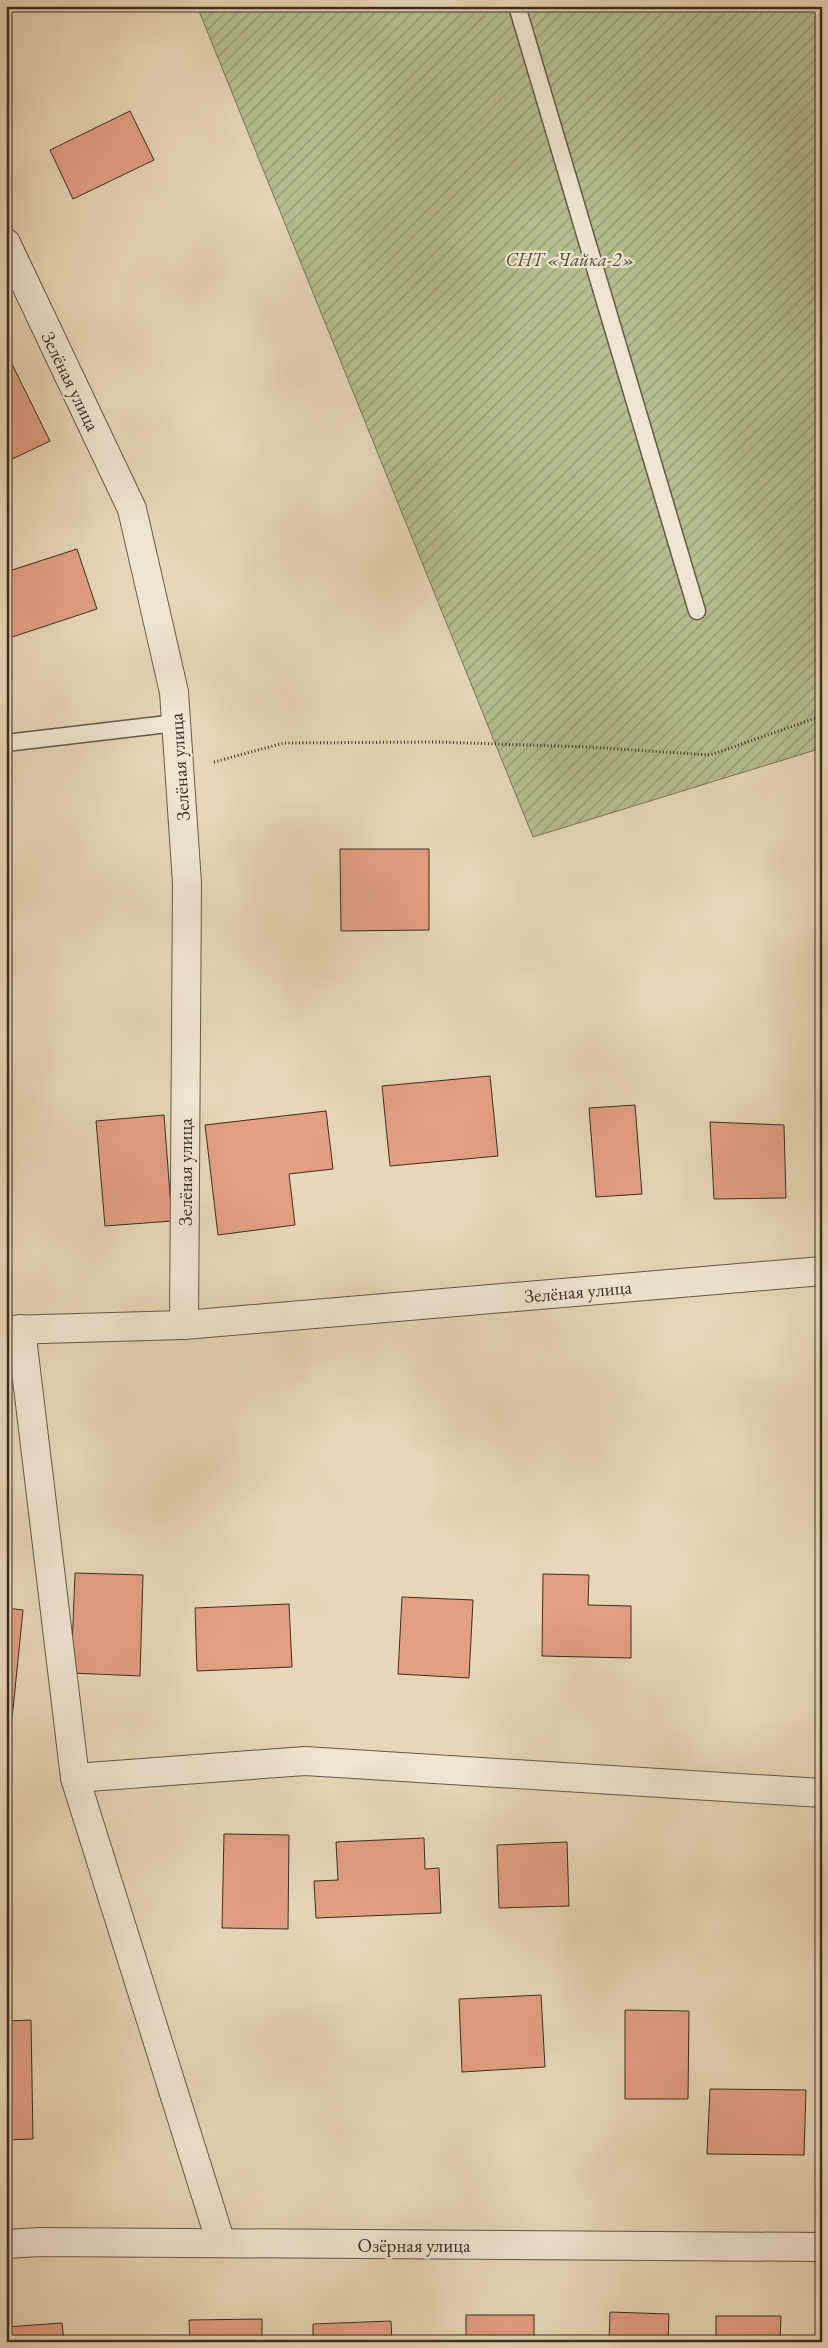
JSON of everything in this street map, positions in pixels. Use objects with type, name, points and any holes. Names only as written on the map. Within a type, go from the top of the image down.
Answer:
[{"type":"street","name":"Зелёная улица","points":[[6,243],[52,344],[132,508],[174,692],[186,883],[184,1325]]},
{"type":"street","name":"Зелёная улица","points":[[14,1329],[184,1325],[822,1271]]},
{"type":"street","points":[[14,1329],[75,1778],[221,2244]]},
{"type":"street","points":[[75,1778],[305,1761],[822,1793]]},
{"type":"street","name":"Озёрная улица","points":[[6,2244],[822,2247]]},
{"type":"lane","points":[[517,6],[698,611]]},
{"type":"lane","points":[[6,743],[176,723]]},
{"type":"path","points":[[179,771],[284,744],[456,743],[588,747],[710,755],[822,716]]},
{"type":"green space","name":"СНТ «Чайка-2»","points":[[197,6],[822,6],[822,748],[533,837]]},
{"type":"building","points":[[130,111],[154,160],[73,199],[50,150]]},
{"type":"building","points":[[6,352],[50,441],[6,462]]},
{"type":"building","points":[[77,549],[97,609],[6,639],[6,572]]},
{"type":"building","points":[[340,849],[429,849],[429,930],[341,931]]},
{"type":"building","points":[[490,1076],[498,1156],[390,1166],[382,1086]]},
{"type":"building","points":[[635,1105],[642,1194],[596,1197],[589,1108]]},
{"type":"building","points":[[326,1111],[333,1169],[289,1174],[295,1225],[218,1235],[205,1125]]},
{"type":"building","points":[[164,1115],[172,1221],[105,1226],[96,1121]]},
{"type":"building","points":[[710,1122],[784,1125],[786,1198],[714,1199]]},
{"type":"building","points":[[6,1186],[11,1250],[6,1250]]},
{"type":"building","points":[[75,1573],[143,1575],[140,1676],[71,1673]]},
{"type":"building","points":[[543,1574],[589,1575],[588,1605],[631,1606],[631,1658],[542,1656]]},
{"type":"building","points":[[402,1597],[473,1600],[469,1678],[398,1674]]},
{"type":"building","points":[[289,1604],[292,1667],[197,1671],[195,1608]]},
{"type":"building","points":[[6,1608],[23,1610],[11,1729],[6,1729]]},
{"type":"building","points":[[224,1834],[289,1835],[288,1929],[222,1928]]},
{"type":"building","points":[[424,1838],[425,1869],[439,1868],[441,1913],[316,1918],[314,1881],[338,1880],[336,1842]]},
{"type":"building","points":[[567,1842],[569,1906],[499,1908],[497,1845]]},
{"type":"building","points":[[541,1995],[545,2067],[462,2072],[459,1999]]},
{"type":"building","points":[[625,2010],[689,2011],[688,2099],[625,2099]]},
{"type":"building","points":[[31,2020],[33,2139],[6,2140],[6,2021]]},
{"type":"building","points":[[710,2089],[806,2090],[804,2155],[707,2154]]},
{"type":"building","points":[[610,2312],[669,2314],[668,2342],[609,2342]]},
{"type":"building","points":[[466,2315],[534,2315],[534,2342],[466,2342]]},
{"type":"building","points":[[716,2316],[781,2316],[780,2342],[716,2342]]},
{"type":"building","points":[[262,2319],[262,2342],[190,2342],[189,2320]]},
{"type":"building","points":[[391,2321],[392,2342],[313,2342],[313,2324]]},
{"type":"building","points":[[62,2323],[64,2342],[6,2342],[6,2327]]}]
